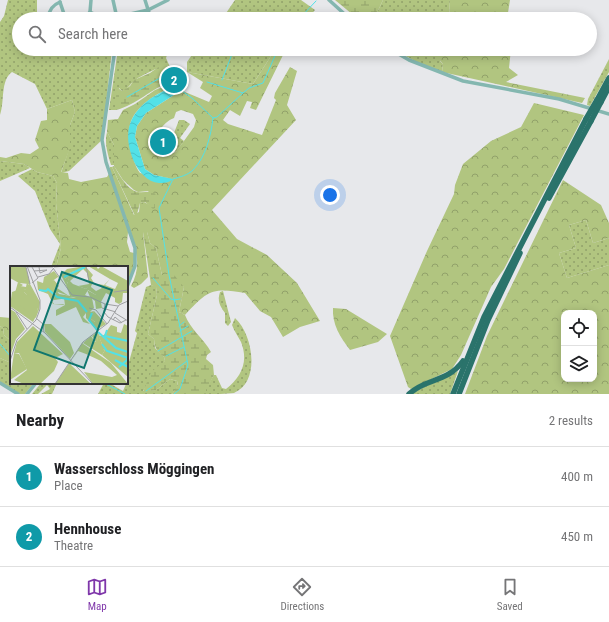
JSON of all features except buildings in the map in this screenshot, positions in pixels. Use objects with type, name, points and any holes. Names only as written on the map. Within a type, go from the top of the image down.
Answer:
[{"type":"highway","points":[[599,101],[609,78]]},
{"type":"highway","points":[[453,394],[468,354],[510,265],[588,120],[609,87]]},
{"type":"highway","points":[[459,394],[488,320],[517,259],[588,120]]},
{"type":"highway","points":[[409,394],[421,386],[446,377],[461,364],[468,354]]},
{"type":"street","points":[[90,12],[92,0]]},
{"type":"street","points":[[113,0],[116,12]]},
{"type":"street","points":[[145,0],[148,10]]},
{"type":"street","points":[[140,12],[148,10],[168,0]]},
{"type":"street","points":[[329,0],[342,12]]},
{"type":"street","points":[[50,12],[53,5],[60,1],[63,12]]},
{"type":"street","points":[[113,56],[102,140],[106,162],[135,248],[136,266],[128,285]]},
{"type":"street","points":[[402,56],[463,81],[559,100],[609,114]]},
{"type":"street","points":[[0,383],[18,394]]},
{"type":"street","points":[[28,393],[35,384]]},
{"type":"green space","points":[[8,0],[37,0],[37,12],[12,12],[12,56],[111,56],[102,140],[69,171],[61,173],[70,146],[70,125],[75,112],[72,100],[47,109],[35,84],[12,72],[8,76],[4,86],[0,115],[0,22],[4,16]]},
{"type":"green space","points":[[235,0],[301,0],[315,10],[313,12],[227,12]]},
{"type":"green space","points":[[335,0],[383,0],[377,12],[350,12]]},
{"type":"green space","points":[[383,0],[450,0],[449,12],[377,12]]},
{"type":"green space","points":[[450,0],[510,0],[508,12],[449,12]]},
{"type":"green space","points":[[117,56],[167,56],[166,58],[170,67],[166,65],[159,67],[136,79],[124,90],[122,91],[119,88],[116,110],[109,110]]},
{"type":"green space","points":[[191,56],[271,56],[253,84],[187,72],[187,62]]},
{"type":"green space","points":[[271,56],[283,56],[256,110],[250,108],[252,102],[247,101],[240,116],[230,110],[223,120],[228,124],[262,135],[276,100],[274,98],[275,93],[290,67],[297,71],[287,105],[296,120],[212,210],[237,239],[267,255],[297,283],[320,321],[300,327],[283,337],[271,317],[260,311],[245,293],[234,291],[217,291],[211,293],[199,301],[185,315],[179,312],[184,287],[162,275],[156,248],[150,243],[147,232],[143,232],[148,277],[134,288],[131,286],[136,272],[137,259],[134,246],[128,232],[127,242],[130,252],[134,253],[134,261],[133,269],[128,281],[128,266],[56,266],[61,248],[56,203],[57,183],[53,176],[37,172],[24,164],[0,161],[0,157],[6,158],[21,153],[30,154],[39,148],[35,140],[41,121],[47,120],[47,109],[72,100],[75,112],[70,125],[70,148],[61,172],[68,173],[69,179],[81,182],[107,177],[110,172],[110,167],[112,167],[134,215],[139,212],[140,203],[144,202],[155,208],[155,200],[148,191],[138,192],[134,190],[123,180],[114,166],[114,145],[107,132],[108,120],[118,119],[123,110],[135,104],[155,90],[173,83],[185,92],[209,102],[212,96],[200,88],[203,82],[187,72],[253,84]],"holes":[[[173,87],[177,93],[146,113],[137,126],[135,137],[145,169],[154,175],[173,179],[140,173],[135,163],[130,143],[129,128],[132,119],[141,107],[160,93]],[[181,110],[193,114],[196,120],[194,127],[176,152],[167,154],[158,152],[156,142],[162,127],[174,118],[176,112]]]},
{"type":"green space","points":[[405,56],[442,56],[440,61],[443,64],[442,72]]},
{"type":"green space","points":[[440,56],[510,56],[509,68],[518,75],[506,82],[585,98],[582,103],[442,72],[443,64],[438,58]]},
{"type":"green space","points":[[609,59],[609,72],[590,106],[587,105],[588,99]]},
{"type":"green space","points":[[164,63],[173,70],[174,75],[170,78],[171,82],[157,88],[124,108],[116,110],[116,96],[118,88],[122,91],[130,86],[134,80],[150,73]]},
{"type":"green space","points":[[534,103],[584,115],[504,269],[491,287],[461,355],[452,369],[411,389],[408,387],[390,336],[454,194],[455,185],[463,164],[491,141],[521,127]]},
{"type":"green space","points":[[179,120],[184,120],[190,124],[180,138],[184,141],[176,152],[168,148],[172,133],[174,133]]},
{"type":"green space","points":[[107,132],[114,145],[114,165],[111,165],[106,145]]},
{"type":"green space","points":[[0,161],[24,164],[30,168],[0,181]]},
{"type":"green space","points":[[114,166],[124,181],[134,191],[153,192],[158,197],[155,200],[155,208],[153,209],[145,202],[140,203],[136,218],[112,167]]},
{"type":"green space","points":[[32,169],[37,172],[53,176],[57,183],[56,203],[61,248],[56,266],[51,266],[60,244],[50,229],[35,191],[18,176]]},
{"type":"green space","points":[[563,180],[601,205],[609,223],[609,238],[593,243],[586,220],[569,225],[576,248],[559,253],[567,278],[609,265],[609,394],[465,394],[487,336]]},
{"type":"green space","points":[[586,220],[593,243],[609,238],[609,265],[567,278],[559,253],[576,248],[569,225]]},
{"type":"green space","points":[[143,232],[147,232],[150,243],[156,248],[162,275],[170,273],[175,276],[184,287],[179,312],[185,315],[190,325],[211,352],[207,355],[206,359],[213,365],[214,375],[206,390],[206,394],[172,394],[178,385],[177,381],[170,379],[156,390],[143,392],[151,372],[165,361],[164,357],[157,350],[154,339],[148,334],[157,295],[156,287],[151,285]]},
{"type":"green space","points":[[151,285],[156,286],[157,295],[148,334],[154,339],[155,348],[164,357],[165,361],[143,391],[156,390],[170,379],[177,381],[178,386],[172,394],[98,394],[103,384],[111,384],[123,391],[126,384],[128,384],[128,365],[137,333],[135,331],[146,287]]},
{"type":"green space","points":[[223,291],[231,322],[228,326],[225,323],[225,313],[220,306],[219,301],[220,292]]},
{"type":"green space","points":[[333,308],[346,309],[387,334],[378,342],[350,350],[337,330]]},
{"type":"green space","points":[[0,317],[10,318],[10,340],[4,335],[3,328],[0,326]]},
{"type":"green space","points":[[235,318],[241,325],[250,346],[251,369],[248,379],[243,387],[234,393],[206,394],[205,390],[214,375],[216,375],[222,388],[226,389],[236,379],[242,368],[244,362],[243,349],[232,325]]},
{"type":"green space","points":[[0,326],[3,328],[4,335],[10,340],[10,355],[0,344]]},
{"type":"green space","points":[[0,344],[10,355],[10,363],[0,358]]},
{"type":"green space","points":[[0,358],[10,363],[10,384],[33,384],[25,394],[20,394],[0,382]]},
{"type":"green space","points":[[458,371],[450,394],[412,394],[423,387]]},
{"type":"green space","points":[[40,384],[57,384],[52,394],[41,394],[50,389],[47,385],[38,394],[32,394]]},
{"type":"water","points":[[171,88],[175,88],[177,93],[146,113],[137,126],[135,137],[145,169],[154,175],[173,179],[165,183],[159,183],[151,181],[144,176],[133,160],[128,141],[128,132],[133,118],[141,106],[153,97]]},
{"type":"waterway","points":[[306,12],[316,1]]},
{"type":"waterway","points":[[222,80],[231,56]]},
{"type":"waterway","points":[[207,82],[243,93],[249,88],[263,83],[275,56]]},
{"type":"waterway","points":[[127,97],[172,71]]},
{"type":"waterway","points":[[182,91],[192,98],[213,118],[217,117],[243,93]]},
{"type":"waterway","points":[[174,394],[180,389],[188,365],[169,275],[159,208],[173,179],[184,176],[198,165],[205,152],[213,118]]},
{"type":"waterway","points":[[153,278],[171,299],[180,299]]},
{"type":"waterway","points":[[179,326],[184,322]]},
{"type":"waterway","points":[[180,331],[188,326]]},
{"type":"waterway","points":[[158,351],[192,331]]},
{"type":"waterway","points":[[0,344],[10,356]]},
{"type":"waterway","points":[[166,356],[184,347]]},
{"type":"waterway","points":[[146,391],[187,361]]},
{"type":"waterway","points":[[106,384],[125,394]]},
{"type":"place","name":"Hennhouse","points":[[174,80]]},
{"type":"place","name":"Wasserschloss Möggingen","points":[[163,142]]}]
